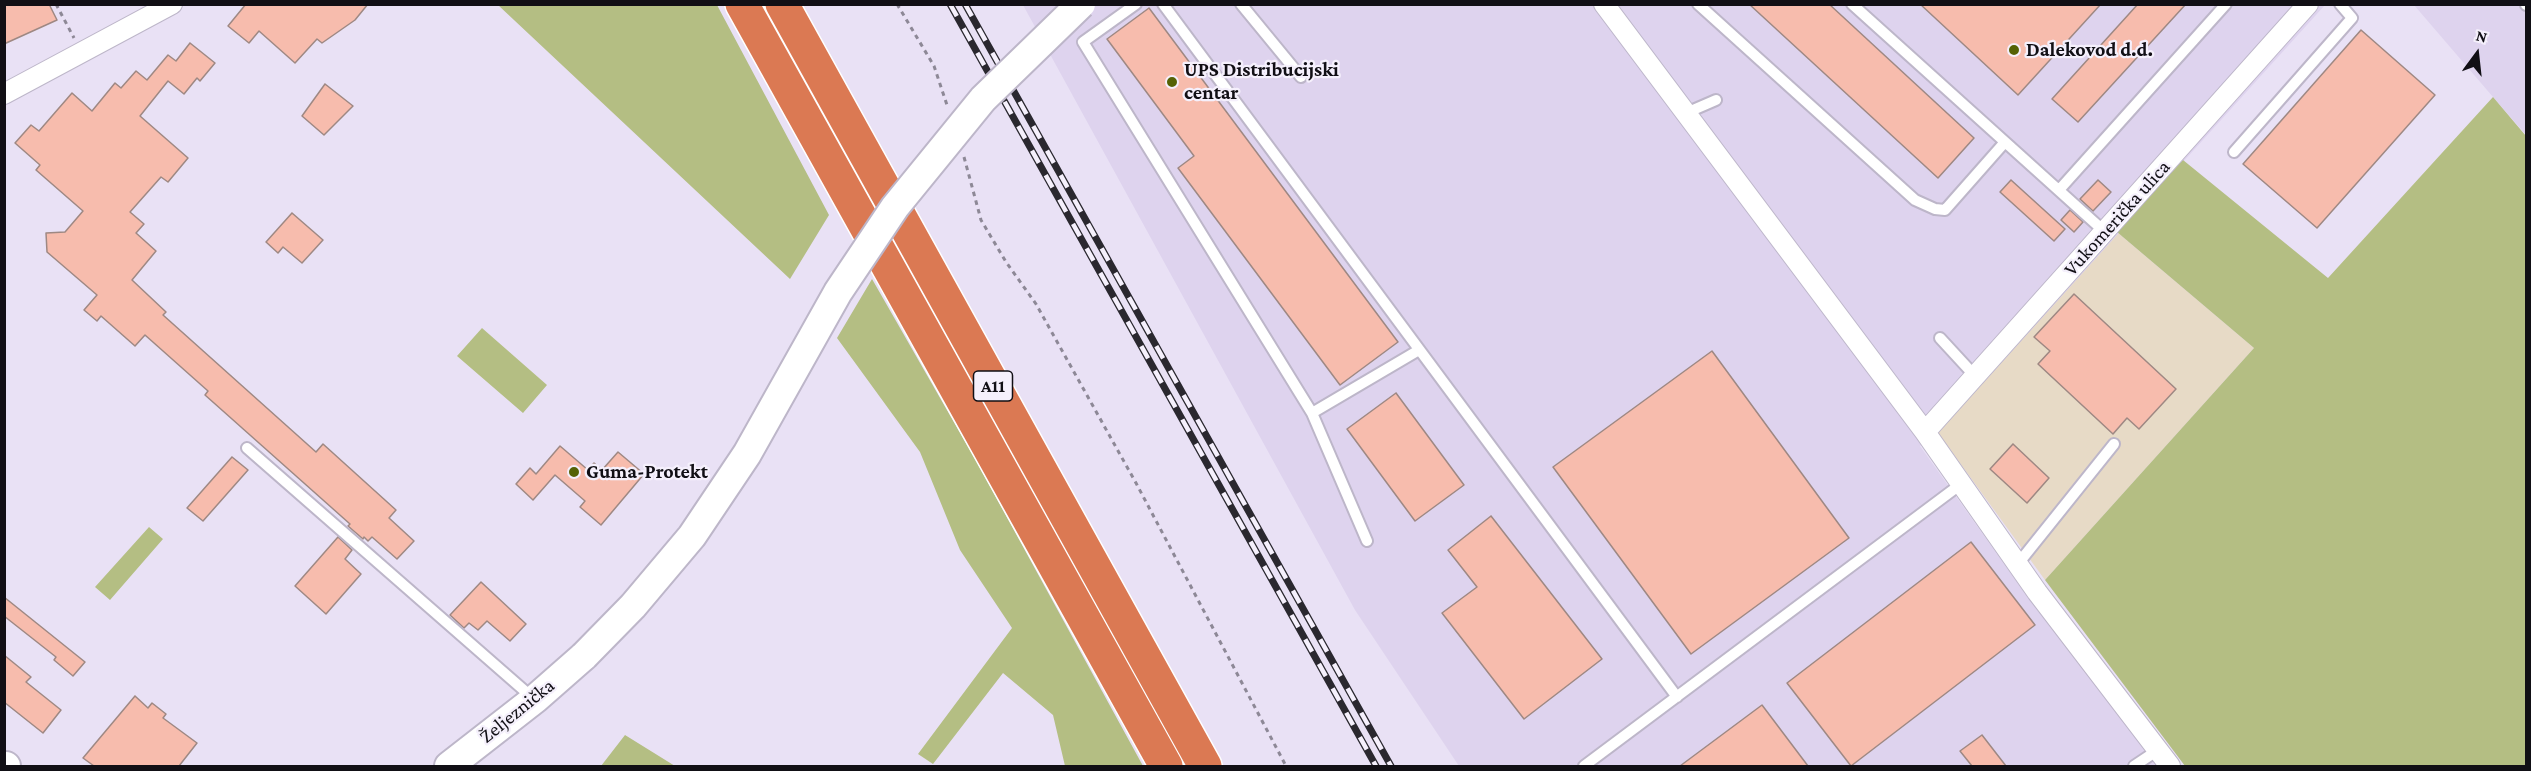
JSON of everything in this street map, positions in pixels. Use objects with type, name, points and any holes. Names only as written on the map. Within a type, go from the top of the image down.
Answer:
[{"type":"highway","name":"A11","points":[[742,4],[1166,766]]},
{"type":"highway","name":"A11","points":[[782,4],[1205,766]]},
{"type":"main road","name":"Željeznička","points":[[449,766],[535,699],[584,656],[633,606],[692,536],[747,454],[838,292],[902,198],[983,99],[1081,4]]},
{"type":"street","points":[[4,94],[172,4]]},
{"type":"street","points":[[1604,4],[1925,432],[2017,565],[2170,766]]},
{"type":"street","name":"Vukomerička ulica","points":[[1925,432],[2308,4]]},
{"type":"lane","points":[[1136,4],[1083,42],[1312,413],[1367,541]]},
{"type":"lane","points":[[1163,4],[1677,697]]},
{"type":"lane","points":[[1241,4],[1301,77]]},
{"type":"lane","points":[[1698,4],[1915,200],[1935,209],[1945,210],[2005,142]]},
{"type":"lane","points":[[1852,4],[2105,232]]},
{"type":"lane","points":[[2059,190],[2226,4]]},
{"type":"lane","points":[[2234,152],[2352,18],[2340,4]]},
{"type":"lane","points":[[1686,113],[1716,100]]},
{"type":"lane","points":[[1940,338],[1975,376]]},
{"type":"lane","points":[[1312,413],[1419,350]]},
{"type":"lane","points":[[2017,565],[2115,444]]},
{"type":"lane","points":[[247,448],[535,699]]},
{"type":"lane","points":[[1584,766],[1961,484]]},
{"type":"lane","points":[[2134,766],[2158,750]]},
{"type":"path","points":[[56,4],[82,53]]},
{"type":"path","points":[[897,4],[934,66],[949,111]]},
{"type":"path","points":[[964,156],[981,220],[1053,333],[1136,483],[1286,766]]},
{"type":"shaded area","points":[[1023,5],[2325,5],[1938,433],[1920,446],[2037,610],[2159,766],[1459,766],[1355,610]]},
{"type":"shaded area","points":[[2414,5],[2526,5],[2526,135],[2493,97]]},
{"type":"shaded area","points":[[2117,232],[2254,348],[2045,580],[1938,433]]},
{"type":"green space","points":[[498,5],[717,5],[829,215],[790,279]]},
{"type":"green space","points":[[2493,97],[2526,136],[2526,766],[2185,766],[2045,580],[2254,348],[2117,232],[2183,160],[2328,278]]},
{"type":"green space","points":[[872,279],[975,459],[1143,766],[1065,766],[1053,715],[1003,673],[933,764],[918,754],[1012,628],[960,550],[920,452],[837,338]]},
{"type":"green space","points":[[482,328],[547,385],[523,413],[457,356]]},
{"type":"green space","points":[[149,527],[163,539],[110,600],[95,587]]},
{"type":"green space","points":[[625,735],[675,766],[601,766]]},
{"type":"building","points":[[4,4],[49,4],[57,20],[4,44]]},
{"type":"building","points":[[246,4],[368,4],[355,20],[322,43],[317,39],[295,63],[259,31],[249,43],[228,26]]},
{"type":"building","points":[[1749,4],[1829,4],[1974,138],[1938,178]]},
{"type":"building","name":"Dalekovod d.d.","points":[[1920,4],[2101,4],[2018,95]]},
{"type":"building","name":"Dalekovod d.d.","points":[[2138,4],[2186,4],[2078,122],[2052,99]]},
{"type":"building","points":[[1149,8],[1398,342],[1340,385],[1178,168],[1194,156],[1107,39]]},
{"type":"building","points":[[2361,30],[2435,95],[2317,228],[2243,164]]},
{"type":"building","points":[[190,43],[215,63],[200,81],[197,78],[184,94],[168,81],[140,116],[188,158],[168,182],[161,177],[130,212],[144,224],[136,233],[156,251],[132,280],[166,312],[163,315],[316,452],[323,444],[396,510],[389,518],[414,541],[397,559],[372,537],[368,541],[364,537],[363,539],[348,526],[350,524],[205,395],[208,391],[145,335],[135,346],[101,316],[97,321],[84,310],[97,295],[47,252],[46,233],[65,232],[83,211],[36,170],[40,165],[15,143],[31,125],[39,131],[72,93],[92,111],[115,83],[121,88],[136,71],[147,80],[168,55],[176,61]]},
{"type":"building","points":[[325,84],[353,106],[324,135],[302,116]]},
{"type":"building","points":[[2011,180],[2065,229],[2054,241],[2000,192]]},
{"type":"building","points":[[2098,180],[2111,192],[2093,211],[2080,199]]},
{"type":"building","points":[[2070,210],[2083,222],[2074,232],[2061,220]]},
{"type":"building","points":[[292,213],[323,240],[302,263],[283,247],[278,253],[266,242]]},
{"type":"building","points":[[2074,294],[2176,389],[2139,429],[2127,418],[2113,434],[2038,364],[2050,351],[2034,337]]},
{"type":"building","points":[[1712,351],[1849,538],[1691,654],[1553,467]]},
{"type":"building","points":[[1396,393],[1464,485],[1415,521],[1347,429]]},
{"type":"building","points":[[2013,444],[2049,478],[2027,503],[1990,469]]},
{"type":"building","points":[[560,446],[588,470],[594,463],[602,470],[618,452],[644,474],[601,525],[580,507],[585,501],[555,475],[533,500],[516,484],[530,468],[536,474]]},
{"type":"building","points":[[232,457],[248,470],[203,521],[187,508]]},
{"type":"building","points":[[1491,516],[1602,659],[1524,719],[1442,613],[1477,587],[1448,550]]},
{"type":"building","points":[[338,537],[352,550],[345,559],[361,574],[326,614],[295,586]]},
{"type":"building","points":[[1971,542],[2035,625],[1851,766],[1787,683]]},
{"type":"building","points":[[481,582],[526,624],[510,641],[487,621],[478,630],[469,623],[464,628],[450,615]]},
{"type":"building","points":[[4,597],[85,662],[73,676],[54,660],[56,657],[4,616]]},
{"type":"building","points":[[4,655],[31,677],[26,682],[61,710],[43,733],[4,702]]},
{"type":"building","points":[[135,696],[148,708],[152,703],[166,714],[163,718],[197,743],[179,766],[94,766],[83,758]]},
{"type":"building","points":[[1762,705],[1808,766],[1680,766]]},
{"type":"building","points":[[1982,735],[2006,766],[1972,766],[1960,751]]},
{"type":"railway","points":[[950,4],[1376,766]]},
{"type":"railway","points":[[965,4],[1391,766]]},
{"type":"place","name":"Dalekovod d.d.","points":[[2014,50]]},
{"type":"place","name":"UPS Distribucijski centar","points":[[1172,82]]},
{"type":"place","name":"Guma-Protekt","points":[[574,472]]}]
